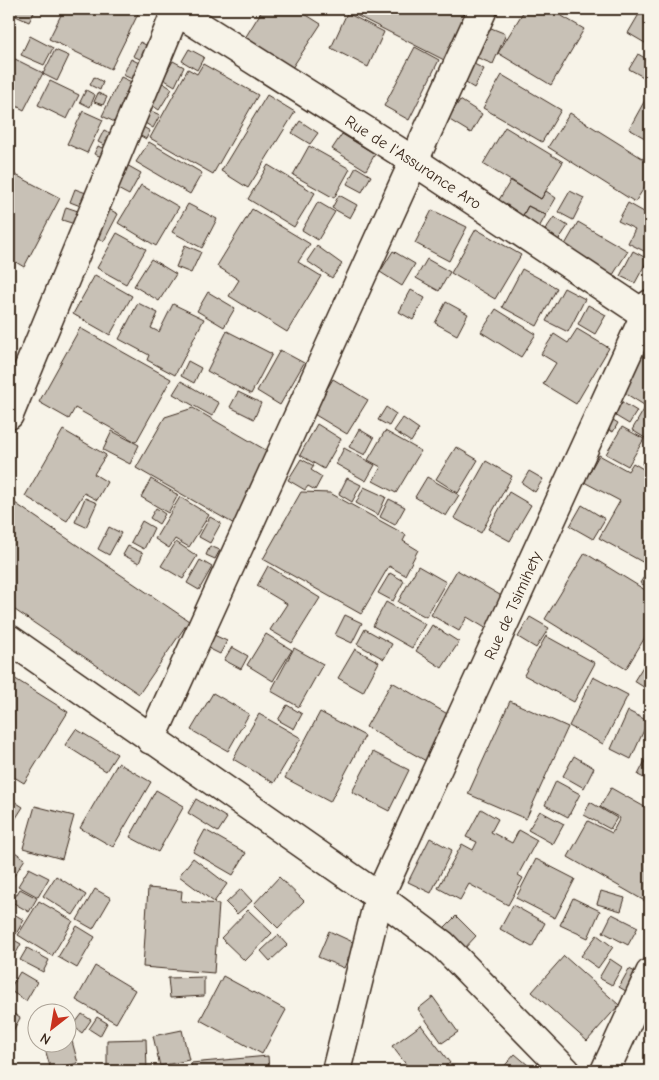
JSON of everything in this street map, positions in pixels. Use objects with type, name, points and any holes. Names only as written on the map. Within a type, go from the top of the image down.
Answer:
[{"type":"street","points":[[9,415],[175,9]]},
{"type":"street","name":"Rue de l'Assurance Aro","points":[[175,9],[649,312]]},
{"type":"street","points":[[151,740],[483,9]]},
{"type":"street","name":"Rue de Tsimihety","points":[[336,1071],[379,897],[649,312]]},
{"type":"street","points":[[9,639],[151,740],[379,897],[444,945],[566,1071]]},
{"type":"street","points":[[605,1071],[650,973]]},
{"type":"building","points":[[9,9],[36,9],[29,22],[9,13]]},
{"type":"building","points":[[64,9],[140,10],[111,69],[49,39]]},
{"type":"building","points":[[263,9],[297,9],[321,24],[292,68],[245,38]]},
{"type":"building","points":[[344,9],[471,9],[448,62]]},
{"type":"building","points":[[525,9],[550,9],[584,29],[551,85],[498,53]]},
{"type":"building","points":[[642,9],[650,9],[650,46],[628,33]]},
{"type":"building","points":[[347,13],[384,32],[368,67],[331,48]]},
{"type":"building","points":[[486,26],[506,34],[493,64],[473,56]]},
{"type":"building","points":[[30,36],[53,48],[44,65],[21,55]]},
{"type":"building","points":[[140,42],[148,46],[142,60],[133,56]]},
{"type":"building","points":[[415,47],[439,60],[409,120],[384,106]]},
{"type":"building","points":[[189,49],[204,57],[197,70],[182,61]]},
{"type":"building","points":[[55,50],[69,56],[57,81],[43,74]]},
{"type":"building","points":[[638,54],[650,61],[650,75],[647,79],[629,69]]},
{"type":"building","points":[[13,58],[43,73],[24,110],[9,102],[9,66]]},
{"type":"building","points":[[131,59],[147,67],[139,82],[123,75]]},
{"type":"building","points":[[173,61],[184,67],[175,86],[163,79]]},
{"type":"building","points":[[470,62],[484,69],[474,88],[461,80]]},
{"type":"building","points":[[203,64],[258,95],[213,174],[150,138],[188,69],[197,74]]},
{"type":"building","points":[[502,75],[561,110],[542,142],[483,108]]},
{"type":"building","points":[[94,77],[103,82],[100,90],[90,85]]},
{"type":"building","points":[[121,77],[140,86],[121,125],[102,116]]},
{"type":"building","points":[[157,79],[172,89],[159,110],[143,99]]},
{"type":"building","points":[[50,81],[79,95],[67,119],[38,105]]},
{"type":"building","points":[[86,90],[95,95],[90,107],[80,102]]},
{"type":"building","points":[[650,91],[650,141],[629,129]]},
{"type":"building","points":[[98,93],[107,97],[103,105],[94,102]]},
{"type":"building","points":[[267,95],[295,112],[248,188],[221,171]]},
{"type":"building","points":[[460,100],[482,114],[471,133],[448,119]]},
{"type":"building","points":[[83,111],[103,120],[87,153],[67,144]]},
{"type":"building","points":[[151,111],[160,115],[153,128],[145,123]]},
{"type":"building","points":[[570,113],[650,163],[650,179],[635,202],[548,147]]},
{"type":"building","points":[[300,121],[318,133],[310,144],[292,133]]},
{"type":"building","points":[[138,124],[150,131],[146,139],[134,132]]},
{"type":"building","points":[[505,127],[563,162],[541,199],[483,164]]},
{"type":"building","points":[[104,130],[114,135],[108,147],[98,142]]},
{"type":"building","points":[[342,134],[375,154],[366,170],[332,149]]},
{"type":"building","points":[[149,142],[202,173],[190,194],[136,162]]},
{"type":"building","points":[[98,146],[108,151],[105,158],[94,154]]},
{"type":"building","points":[[309,146],[350,169],[334,198],[293,175]]},
{"type":"building","points":[[125,164],[141,173],[129,195],[112,186]]},
{"type":"building","points":[[268,165],[315,193],[294,227],[248,199]]},
{"type":"building","points":[[356,167],[371,176],[362,192],[347,184]]},
{"type":"building","points":[[10,172],[60,198],[24,267],[9,258]]},
{"type":"building","points":[[511,180],[541,199],[546,191],[556,198],[546,215],[528,206],[522,217],[497,203]]},
{"type":"building","points":[[141,185],[179,207],[156,246],[118,223]]},
{"type":"building","points":[[75,189],[89,194],[83,207],[70,202]]},
{"type":"building","points":[[570,191],[584,198],[573,220],[558,212]]},
{"type":"building","points":[[339,195],[357,205],[350,218],[332,208]]},
{"type":"building","points":[[650,199],[650,254],[628,243],[635,229],[618,221],[628,203],[644,212]]},
{"type":"building","points":[[318,202],[335,212],[318,240],[302,230]]},
{"type":"building","points":[[188,204],[217,219],[202,248],[172,232]]},
{"type":"building","points":[[103,206],[118,214],[104,241],[89,234]]},
{"type":"building","points":[[528,206],[546,215],[537,231],[520,221]]},
{"type":"building","points":[[66,207],[81,212],[78,225],[62,220]]},
{"type":"building","points":[[252,209],[310,244],[298,262],[321,276],[287,332],[229,296],[239,280],[217,266]]},
{"type":"building","points":[[432,210],[467,227],[449,261],[415,243]]},
{"type":"building","points":[[554,217],[568,226],[557,242],[543,233]]},
{"type":"building","points":[[578,222],[628,251],[611,278],[562,250]]},
{"type":"building","points":[[476,229],[521,255],[495,299],[451,273]]},
{"type":"building","points":[[117,233],[146,249],[126,284],[97,268]]},
{"type":"building","points":[[185,245],[201,252],[191,273],[176,267]]},
{"type":"building","points":[[317,246],[342,264],[332,278],[307,261]]},
{"type":"building","points":[[393,251],[415,264],[402,286],[380,272]]},
{"type":"building","points":[[633,251],[648,259],[635,283],[620,276]]},
{"type":"building","points":[[151,259],[176,274],[159,301],[134,286]]},
{"type":"building","points":[[427,259],[450,272],[439,291],[416,278]]},
{"type":"building","points":[[522,269],[557,288],[537,326],[502,307]]},
{"type":"building","points":[[95,275],[132,296],[110,335],[73,314]]},
{"type":"building","points":[[564,288],[585,299],[568,332],[546,321]]},
{"type":"building","points":[[411,290],[425,298],[413,320],[399,312]]},
{"type":"building","points":[[208,292],[235,308],[224,327],[197,311]]},
{"type":"building","points":[[446,302],[468,314],[457,335],[435,323]]},
{"type":"building","points":[[138,303],[158,313],[151,328],[159,332],[173,304],[204,319],[175,375],[147,360],[149,355],[119,339]]},
{"type":"building","points":[[588,305],[606,315],[595,334],[578,324]]},
{"type":"building","points":[[496,309],[536,334],[521,357],[481,332]]},
{"type":"building","points":[[80,328],[171,379],[136,442],[75,408],[69,419],[39,402]]},
{"type":"building","points":[[577,329],[609,348],[576,404],[543,384],[556,363],[541,354],[554,334],[568,343]]},
{"type":"building","points":[[227,331],[272,354],[251,394],[207,371]]},
{"type":"building","points":[[650,343],[650,402],[647,400],[644,405],[620,390]]},
{"type":"building","points":[[280,350],[304,363],[280,405],[257,391]]},
{"type":"building","points":[[188,361],[201,368],[194,383],[181,376]]},
{"type":"building","points":[[333,379],[368,400],[347,434],[312,413]]},
{"type":"building","points":[[181,381],[219,403],[212,416],[173,394]]},
{"type":"building","points":[[238,392],[261,403],[254,419],[230,407]]},
{"type":"building","points":[[622,402],[637,411],[629,424],[614,415]]},
{"type":"building","points":[[646,406],[650,408],[650,441],[632,430]]},
{"type":"building","points":[[386,407],[396,414],[389,426],[378,420]]},
{"type":"building","points":[[193,408],[276,456],[236,525],[136,468],[165,417]]},
{"type":"building","points":[[608,417],[618,423],[613,432],[602,426]]},
{"type":"building","points":[[403,418],[419,429],[411,442],[394,431]]},
{"type":"building","points":[[317,424],[341,439],[324,469],[300,455]]},
{"type":"building","points":[[622,427],[644,439],[628,466],[606,454]]},
{"type":"building","points":[[359,429],[374,438],[365,455],[349,447]]},
{"type":"building","points":[[63,430],[106,455],[94,474],[107,482],[97,500],[84,493],[67,521],[25,496]]},
{"type":"building","points":[[112,431],[139,445],[130,464],[103,450]]},
{"type":"building","points":[[385,431],[421,451],[396,493],[373,481],[381,467],[368,460]]},
{"type":"building","points":[[456,447],[478,460],[458,493],[436,479]]},
{"type":"building","points":[[344,448],[375,465],[366,481],[336,464]]},
{"type":"building","points":[[650,451],[650,469],[642,464]]},
{"type":"building","points":[[599,455],[628,471],[633,463],[650,473],[647,481],[650,483],[650,555],[646,564],[599,538],[620,501],[584,482]]},
{"type":"building","points":[[301,459],[314,466],[311,470],[322,477],[315,490],[308,486],[305,490],[288,480]]},
{"type":"building","points":[[486,461],[512,476],[481,533],[454,518]]},
{"type":"building","points":[[529,471],[543,479],[535,492],[522,483]]},
{"type":"building","points":[[427,477],[459,495],[446,516],[415,497]]},
{"type":"building","points":[[347,478],[361,485],[352,502],[339,494]]},
{"type":"building","points":[[151,479],[178,495],[168,513],[141,497]]},
{"type":"building","points":[[364,487],[386,497],[378,515],[356,503]]},
{"type":"building","points":[[301,492],[330,493],[406,535],[403,541],[418,550],[405,575],[389,566],[361,614],[263,559]]},
{"type":"building","points":[[509,492],[531,505],[510,541],[488,529]]},
{"type":"building","points":[[180,497],[209,515],[189,547],[175,539],[169,548],[155,539]]},
{"type":"building","points":[[85,498],[97,503],[86,527],[75,522]]},
{"type":"building","points":[[9,499],[189,621],[139,694],[9,606]]},
{"type":"building","points":[[389,499],[405,507],[395,525],[380,517]]},
{"type":"building","points":[[582,505],[605,519],[593,539],[570,526]]},
{"type":"building","points":[[156,508],[165,514],[159,524],[150,518]]},
{"type":"building","points":[[210,517],[221,523],[210,543],[199,537]]},
{"type":"building","points":[[142,521],[154,528],[144,549],[131,542]]},
{"type":"building","points":[[109,527],[121,533],[109,555],[98,549]]},
{"type":"building","points":[[176,542],[197,556],[183,579],[161,566]]},
{"type":"building","points":[[128,546],[143,553],[139,563],[123,555]]},
{"type":"building","points":[[210,546],[220,550],[215,559],[206,555]]},
{"type":"building","points":[[585,553],[650,593],[650,629],[626,669],[545,619]]},
{"type":"building","points":[[200,560],[212,567],[199,590],[187,583]]},
{"type":"building","points":[[268,566],[320,598],[292,643],[270,630],[287,604],[257,586]]},
{"type":"building","points":[[418,566],[446,582],[426,617],[398,602]]},
{"type":"building","points":[[457,570],[505,598],[487,629],[467,617],[459,631],[431,615]]},
{"type":"building","points":[[647,572],[650,574],[650,588],[640,583]]},
{"type":"building","points":[[390,573],[404,581],[393,601],[378,593]]},
{"type":"building","points":[[386,602],[425,624],[412,648],[373,626]]},
{"type":"building","points":[[345,615],[362,623],[352,643],[335,635]]},
{"type":"building","points":[[530,617],[549,628],[536,648],[518,637]]},
{"type":"building","points":[[432,625],[459,642],[442,668],[416,651]]},
{"type":"building","points":[[365,629],[392,644],[384,659],[357,644]]},
{"type":"building","points":[[266,634],[292,650],[273,681],[247,665]]},
{"type":"building","points":[[214,635],[227,641],[220,654],[208,648]]},
{"type":"building","points":[[546,636],[595,663],[574,702],[524,675]]},
{"type":"building","points":[[232,647],[248,656],[241,669],[224,660]]},
{"type":"building","points":[[294,648],[323,664],[299,707],[271,691]]},
{"type":"building","points":[[355,649],[379,662],[363,692],[338,678]]},
{"type":"building","points":[[647,660],[650,662],[650,691],[634,681]]},
{"type":"building","points":[[9,675],[68,712],[24,783],[9,774]]},
{"type":"building","points":[[593,677],[628,695],[603,744],[569,726]]},
{"type":"building","points":[[392,682],[451,716],[426,761],[366,727]]},
{"type":"building","points":[[213,693],[249,714],[228,751],[191,730]]},
{"type":"building","points":[[510,701],[568,727],[526,819],[468,794]]},
{"type":"building","points":[[287,705],[302,714],[294,729],[278,720]]},
{"type":"building","points":[[628,711],[648,721],[631,759],[611,749]]},
{"type":"building","points":[[320,712],[365,736],[330,802],[285,778]]},
{"type":"building","points":[[259,714],[301,738],[274,783],[233,759]]},
{"type":"building","points":[[76,729],[117,754],[106,771],[65,745]]},
{"type":"building","points":[[650,751],[650,781],[638,775]]},
{"type":"building","points":[[373,752],[409,770],[389,811],[352,792]]},
{"type":"building","points":[[574,756],[594,768],[584,788],[563,776]]},
{"type":"building","points":[[118,763],[151,782],[113,847],[80,828]]},
{"type":"building","points":[[556,781],[580,794],[568,817],[545,805]]},
{"type":"building","points":[[611,788],[650,810],[650,904],[568,857],[588,821],[612,833],[620,818],[600,807]]},
{"type":"building","points":[[156,790],[184,806],[158,852],[130,837]]},
{"type":"building","points":[[9,798],[23,807],[9,829]]},
{"type":"building","points":[[196,799],[227,818],[218,832],[188,813]]},
{"type":"building","points":[[590,802],[617,818],[610,829],[584,815]]},
{"type":"building","points":[[35,806],[74,816],[62,859],[23,848]]},
{"type":"building","points":[[481,809],[498,819],[491,832],[512,843],[519,830],[537,840],[518,875],[523,878],[508,905],[469,884],[460,900],[438,888],[462,844],[473,850],[477,842],[466,837]]},
{"type":"building","points":[[540,811],[564,824],[553,844],[528,830]]},
{"type":"building","points":[[205,830],[246,853],[233,875],[193,852]]},
{"type":"building","points":[[430,838],[452,850],[431,893],[408,882]]},
{"type":"building","points":[[9,848],[25,859],[10,882],[9,881]]},
{"type":"building","points":[[193,858],[227,884],[214,902],[179,876]]},
{"type":"building","points":[[536,859],[575,879],[555,918],[516,898]]},
{"type":"building","points":[[29,868],[49,878],[38,897],[18,886]]},
{"type":"building","points":[[56,876],[86,895],[73,915],[43,896]]},
{"type":"building","points":[[279,877],[304,901],[278,928],[254,904]]},
{"type":"building","points":[[148,888],[182,891],[181,901],[219,904],[214,973],[143,967]]},
{"type":"building","points":[[20,889],[37,898],[29,912],[12,902]]},
{"type":"building","points":[[95,889],[111,898],[93,929],[77,920]]},
{"type":"building","points":[[241,889],[252,901],[237,914],[226,903]]},
{"type":"building","points":[[601,891],[625,898],[621,911],[597,904]]},
{"type":"building","points":[[573,898],[600,911],[588,938],[560,925]]},
{"type":"building","points":[[39,901],[73,921],[52,956],[18,935]]},
{"type":"building","points":[[513,905],[545,923],[532,947],[500,929]]},
{"type":"building","points":[[248,910],[272,933],[245,961],[221,938]]},
{"type":"building","points":[[9,911],[24,920],[16,934],[9,930]]},
{"type":"building","points":[[612,914],[638,927],[628,945],[603,932]]},
{"type":"building","points":[[456,916],[476,936],[464,949],[443,929]]},
{"type":"building","points":[[77,926],[95,937],[77,968],[58,957]]},
{"type":"building","points":[[329,931],[355,943],[344,968],[318,957]]},
{"type":"building","points":[[278,935],[287,945],[270,961],[261,951]]},
{"type":"building","points":[[597,935],[613,947],[598,968],[581,956]]},
{"type":"building","points":[[9,937],[21,944],[9,966]]},
{"type":"building","points":[[27,948],[49,960],[43,972],[20,960]]},
{"type":"building","points":[[564,956],[619,1005],[587,1041],[532,992]]},
{"type":"building","points":[[610,959],[622,967],[612,985],[599,978]]},
{"type":"building","points":[[95,966],[135,990],[116,1023],[76,1000]]},
{"type":"building","points":[[629,969],[642,975],[631,994],[619,987]]},
{"type":"building","points":[[20,972],[37,982],[26,1001],[9,990]]},
{"type":"building","points":[[223,976],[286,1010],[262,1054],[200,1020]]},
{"type":"building","points":[[204,977],[204,996],[170,998],[168,978]]},
{"type":"building","points":[[433,997],[458,1032],[442,1043],[418,1009]]},
{"type":"building","points":[[9,1011],[20,1018],[9,1038]]},
{"type":"building","points":[[82,1014],[91,1020],[82,1033],[78,1030],[78,1019]]},
{"type":"building","points":[[97,1017],[107,1023],[100,1036],[89,1029]]},
{"type":"building","points":[[421,1025],[450,1063],[439,1071],[411,1071],[392,1046]]},
{"type":"building","points":[[182,1030],[189,1060],[160,1066],[153,1036]]},
{"type":"building","points":[[146,1039],[147,1071],[107,1071],[107,1040]]},
{"type":"building","points":[[46,1052],[75,1052],[78,1063],[51,1070]]},
{"type":"building","points":[[515,1054],[535,1071],[500,1071]]},
{"type":"building","points":[[268,1056],[269,1071],[192,1071],[191,1063]]}]
